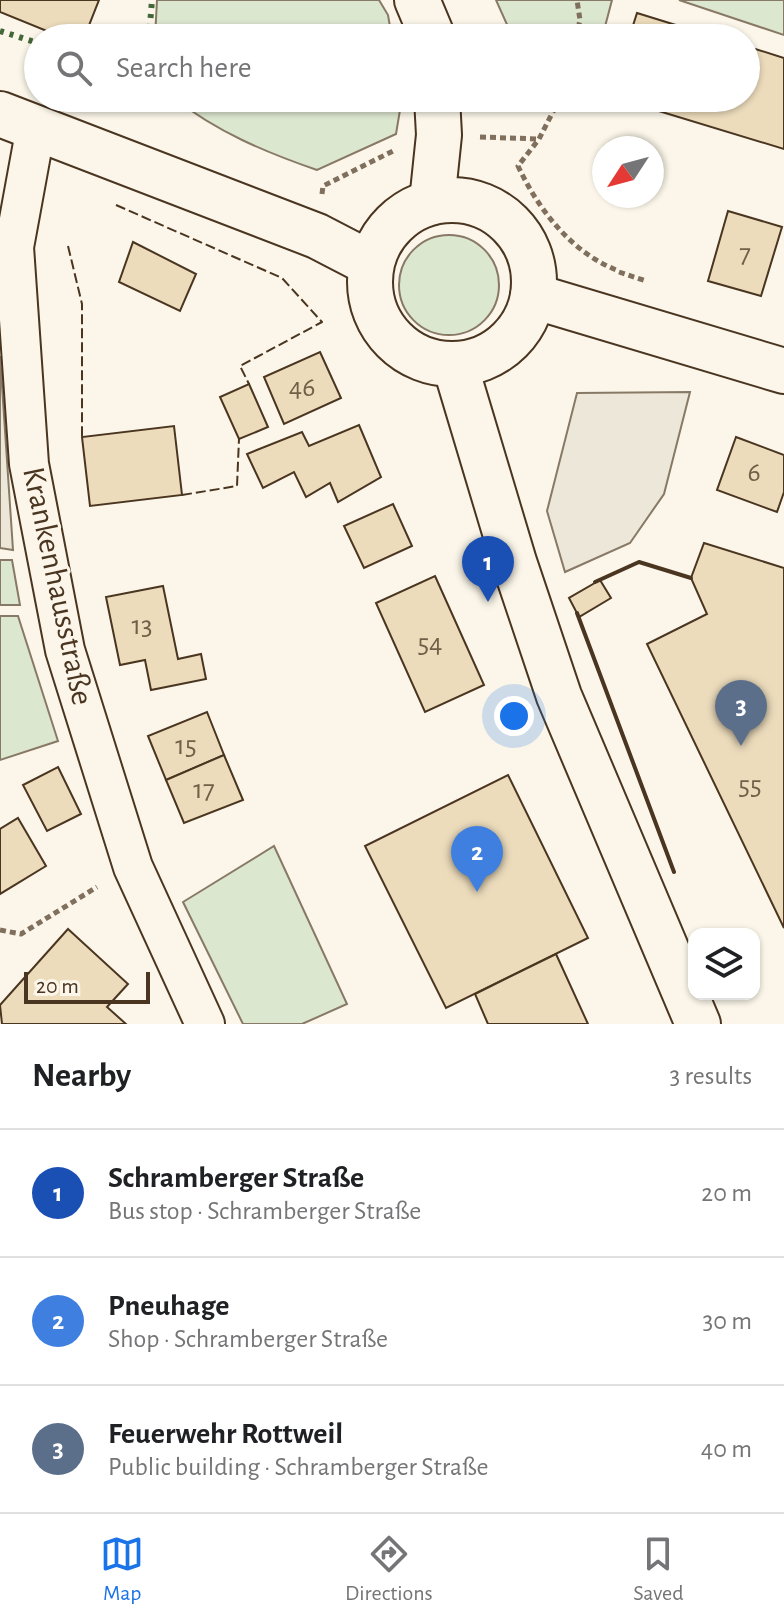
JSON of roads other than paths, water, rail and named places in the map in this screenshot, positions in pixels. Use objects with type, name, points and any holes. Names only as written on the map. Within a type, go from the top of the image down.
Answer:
[{"type":"street","points":[[417,0],[427,24]]},
{"type":"street","points":[[432,202],[439,135],[438,112]]},
{"type":"street","points":[[18,121],[317,236],[371,264]]},
{"type":"street","name":"Krankenhausstraße","points":[[18,121],[14,247],[29,464],[65,650],[128,853],[205,1024]]},
{"type":"street","points":[[455,199],[499,215],[516,230],[528,250],[534,273],[533,296],[524,322],[506,344],[482,359],[455,365],[429,362],[407,351],[388,334],[375,313],[369,289],[371,264],[379,242],[393,224],[411,210],[432,202],[455,199]]},
{"type":"street","points":[[533,296],[784,371]]},
{"type":"street","points":[[455,365],[514,562],[559,696],[698,1024]]},
{"type":"place","name":"Schramberger Straße","points":[[488,602]]},
{"type":"place","name":"Feuerwehr Rottweil","points":[[741,746]]},
{"type":"place","name":"Pneuhage","points":[[477,892]]}]
